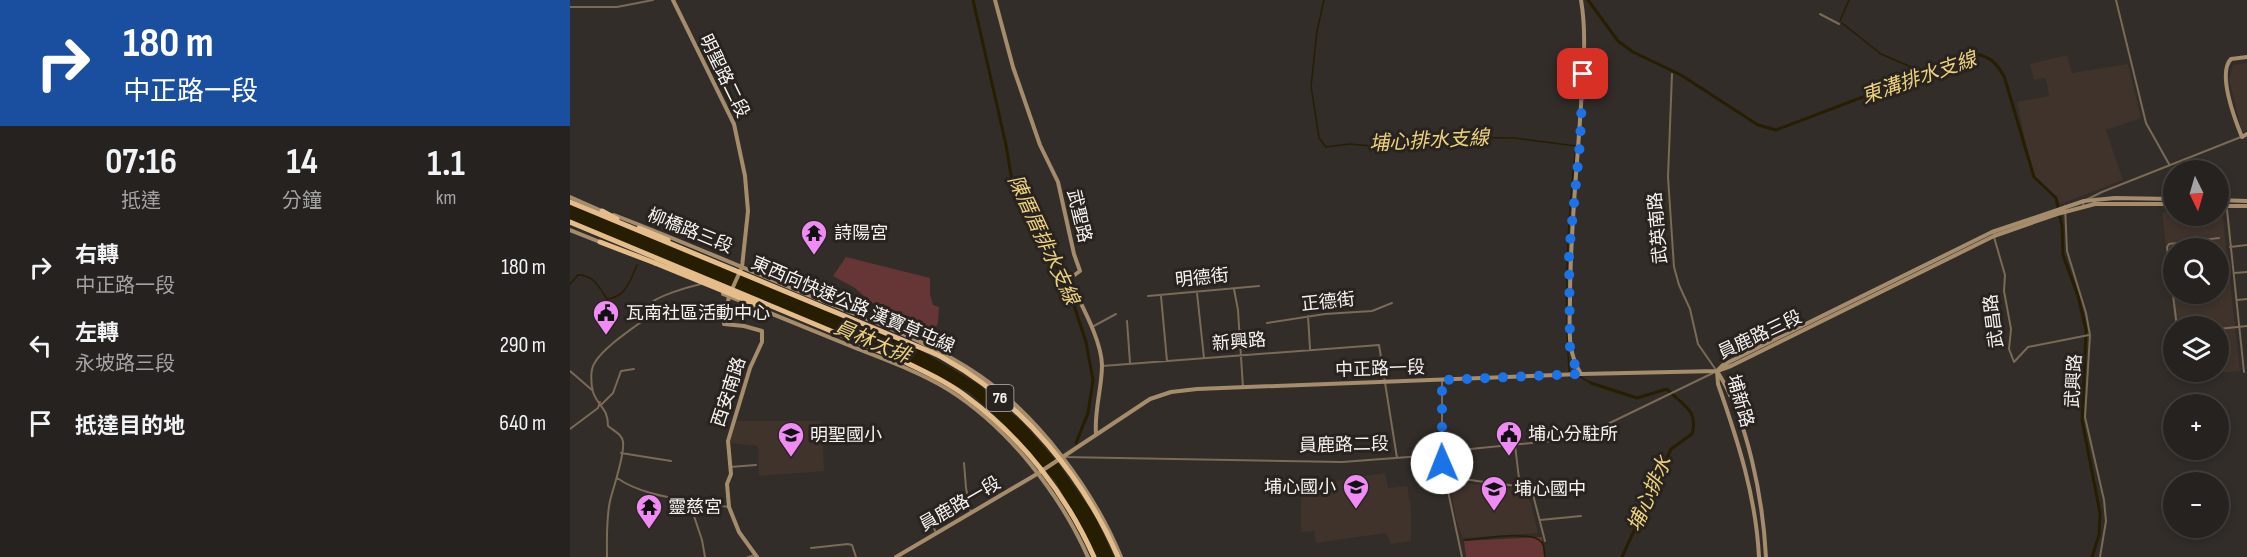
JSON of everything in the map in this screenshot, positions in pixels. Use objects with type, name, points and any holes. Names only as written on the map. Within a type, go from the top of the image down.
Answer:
[{"type":"highway","name":"東西向快速公路 漢寶草屯線","points":[[570,202],[944,358],[981,382],[1011,407],[1038,435],[1075,480],[1119,557]]},
{"type":"highway","points":[[602,211],[614,218],[812,299],[824,307]]},
{"type":"highway","name":"東西向快速公路 漢寶草屯線","points":[[570,222],[903,361],[936,377],[966,396],[1021,446],[1057,490],[1077,521],[1094,557]]},
{"type":"highway","points":[[600,242],[826,333],[842,336]]},
{"type":"main road","name":"明聖路二段","points":[[673,0],[723,99],[737,136],[745,176],[748,211],[742,267],[729,296]]},
{"type":"main road","name":"武聖路","points":[[996,0],[1012,67],[1040,145],[1058,182],[1080,271],[1069,279],[1101,352],[1102,366],[1095,422],[1096,434]]},
{"type":"main road","points":[[1581,0],[1584,57],[1580,143],[1569,253],[1570,347],[1574,363],[1581,374]]},
{"type":"main road","points":[[2247,57],[2231,59],[2227,63],[2226,72],[2228,94],[2242,137],[2247,134]]},
{"type":"main road","name":"柳橋路三段","points":[[570,197],[913,339],[981,377],[1014,403],[1061,459],[1099,510],[1119,557]]},
{"type":"main road","points":[[2084,204],[2115,198],[2163,200]]},
{"type":"main road","points":[[2229,203],[2247,201]]},
{"type":"main road","points":[[2229,203],[2247,206]]},
{"type":"main road","points":[[2084,204],[2163,204]]},
{"type":"main road","name":"員鹿路三段","points":[[1993,234],[2066,212],[2084,204]]},
{"type":"main road","name":"員鹿路三段","points":[[1717,371],[1723,364],[1993,234],[2065,206],[2084,204]]},
{"type":"main road","points":[[570,230],[901,366],[948,390],[993,425],[1053,492],[1067,514],[1088,557]]},
{"type":"main road","name":"西安南路","points":[[729,296],[724,324],[762,331],[762,342],[750,368],[728,441],[731,474],[727,484],[729,507],[739,531],[756,556]]},
{"type":"main road","name":"中正路一段","points":[[1044,470],[1132,410],[1163,393],[1197,389],[1717,371]]},
{"type":"main road","name":"埔新路","points":[[1717,371],[1718,384],[1744,461],[1755,513],[1759,557]]},
{"type":"main road","name":"埔新路","points":[[1717,371],[1727,387],[1751,457],[1762,510],[1766,557]]},
{"type":"main road","name":"員鹿路一段","points":[[896,557],[1044,470]]},
{"type":"street","points":[[570,7],[617,8],[653,0]]},
{"type":"street","points":[[2116,0],[2146,123],[2166,160]]},
{"type":"street","points":[[1820,15],[1839,24]]},
{"type":"street","name":"武英南路","points":[[1672,74],[1668,177],[1674,267],[1678,285],[1690,309],[1698,344],[1717,371]]},
{"type":"street","points":[[2182,160],[2242,137]]},
{"type":"street","points":[[2084,204],[2102,192],[2163,167]]},
{"type":"street","name":"武興路","points":[[2065,206],[2067,251],[2086,313],[2090,335],[2085,417],[2104,500],[2106,521],[2100,557]]},
{"type":"street","points":[[2228,226],[2244,372]]},
{"type":"street","name":"武昌路","points":[[1993,234],[2005,275],[2004,291],[2011,330],[2009,349],[2014,362],[2028,347],[2090,335]]},
{"type":"street","points":[[2230,247],[2247,245]]},
{"type":"street","points":[[2234,273],[2247,272]]},
{"type":"street","points":[[592,390],[592,367],[595,362],[644,320],[647,306],[667,295],[701,284]]},
{"type":"street","name":"明德街","points":[[1148,296],[1259,286]]},
{"type":"street","points":[[1234,289],[1243,388]]},
{"type":"street","points":[[1197,293],[1204,358]]},
{"type":"street","points":[[1161,296],[1167,361]]},
{"type":"street","points":[[2237,300],[2247,299]]},
{"type":"street","name":"正德街","points":[[1267,324],[1308,316],[1372,311],[1392,303]]},
{"type":"street","points":[[1091,327],[1116,314]]},
{"type":"street","points":[[1308,316],[1310,350]]},
{"type":"street","points":[[1127,321],[1131,365]]},
{"type":"street","points":[[2229,328],[2247,326]]},
{"type":"street","name":"新興路","points":[[1102,366],[1379,345],[1384,382]]},
{"type":"street","points":[[2243,354],[2247,353]]},
{"type":"street","points":[[570,429],[598,408],[613,393],[621,371],[634,369]]},
{"type":"street","points":[[570,371],[592,390],[608,416],[608,426],[621,435],[623,441],[617,478],[610,502],[607,557]]},
{"type":"street","name":"員鹿路二段","points":[[1061,459],[1342,462],[1580,437],[1717,371]]},
{"type":"street","points":[[1442,380],[1442,452],[1462,557]]},
{"type":"street","points":[[1384,382],[1397,458]]},
{"type":"street","points":[[1515,444],[1520,487]]},
{"type":"street","points":[[621,453],[671,461]]},
{"type":"street","points":[[964,463],[970,513]]},
{"type":"street","points":[[730,467],[756,465]]},
{"type":"street","points":[[1445,476],[1531,488],[1577,484]]},
{"type":"street","points":[[617,478],[635,488],[665,498],[729,507]]},
{"type":"street","points":[[1531,488],[1545,542]]},
{"type":"street","points":[[689,501],[705,557]]},
{"type":"street","points":[[927,512],[936,533]]},
{"type":"street","points":[[1540,520],[1581,516]]},
{"type":"street","points":[[811,548],[848,544],[852,545],[856,557]]},
{"type":"street","points":[[748,557],[756,556]]},
{"type":"shaded area","points":[[2067,55],[2072,73],[2128,64],[2141,118],[2106,130],[2123,180],[2061,204],[2039,185],[2030,164],[2017,102],[2049,96],[2046,78],[2034,80],[2030,64]]},
{"type":"shaded area","points":[[2247,63],[2247,130],[2242,132],[2229,79],[2233,65]]},
{"type":"shaded area","points":[[2164,226],[2224,226],[2225,238],[2165,238]]},
{"type":"shaded area","points":[[846,257],[930,278],[933,305],[939,307],[938,323],[933,334],[905,317],[872,303],[855,288],[833,276]]},
{"type":"shaded area","points":[[2229,273],[2240,371],[2229,372],[2229,316],[2174,316],[2172,304],[2229,304]]},
{"type":"shaded area","name":"明聖國小","points":[[736,421],[822,421],[824,471],[759,476],[758,446],[730,443]]},
{"type":"shaded area","name":"埔心國小","points":[[1385,473],[1388,488],[1407,486],[1411,507],[1411,541],[1391,544],[1386,533],[1316,543],[1314,531],[1301,532],[1301,486]]},
{"type":"shaded area","name":"埔心國中","points":[[1449,481],[1523,490],[1530,500],[1538,533],[1463,538],[1456,519]]},
{"type":"shaded area","points":[[1542,537],[1544,557],[1466,557],[1464,541]]},
{"type":"water","name":"員林大排","points":[[570,203],[918,349],[978,384],[1023,423],[1058,463],[1095,516],[1114,557],[1097,557],[1056,482],[1003,423],[970,393],[922,368],[570,221]]},
{"type":"waterway","name":"陳厝厝排水支線","points":[[973,0],[1006,145],[1013,187],[1069,290],[1086,342],[1093,380],[1088,413],[1076,443]]},
{"type":"waterway","name":"埔心排水支線","points":[[1324,0],[1317,31],[1311,86],[1319,138],[1326,147],[1349,144],[1383,147],[1447,137],[1515,138],[1576,146],[1570,202],[1567,287],[1567,343],[1569,371],[1573,373]]},
{"type":"waterway","name":"東溝排水支線","points":[[1588,0],[1618,41],[1633,52],[1681,75],[1758,125],[1776,130],[1976,54],[1996,64],[2004,76],[2034,177],[2056,198],[2062,226],[2063,255],[2078,296],[2086,330],[2082,420],[2100,513],[2099,535],[2092,557]]},
{"type":"waterway","points":[[1840,21],[1849,0]]},
{"type":"waterway","points":[[1842,23],[1881,54],[1918,70]]},
{"type":"waterway","points":[[570,284],[578,275],[588,277],[596,282],[607,299],[613,298],[623,292],[637,265]]},
{"type":"waterway","name":"埔心排水支線","points":[[1577,375],[1591,383]]},
{"type":"waterway","name":"埔心排水","points":[[1591,383],[1637,398],[1667,389],[1688,408],[1693,419],[1692,434],[1671,449],[1622,557]]},
{"type":"waterway","points":[[1464,540],[1514,536],[1533,537],[1542,543],[1545,557]]},
{"type":"place","name":"詩陽宮","points":[[814,256]]},
{"type":"place","name":"瓦南社區活動中心","points":[[606,336]]},
{"type":"place","name":"埔心分駐所","points":[[1509,457]]},
{"type":"place","name":"明聖國小","points":[[791,458]]},
{"type":"place","name":"埔心國小","points":[[1356,510]]},
{"type":"place","name":"埔心國中","points":[[1494,512]]},
{"type":"place","name":"靈慈宮","points":[[649,530]]},
{"type":"route","points":[[1442,463],[1442,380],[1581,374],[1574,363],[1570,347],[1569,253],[1580,143],[1583,74]]}]
